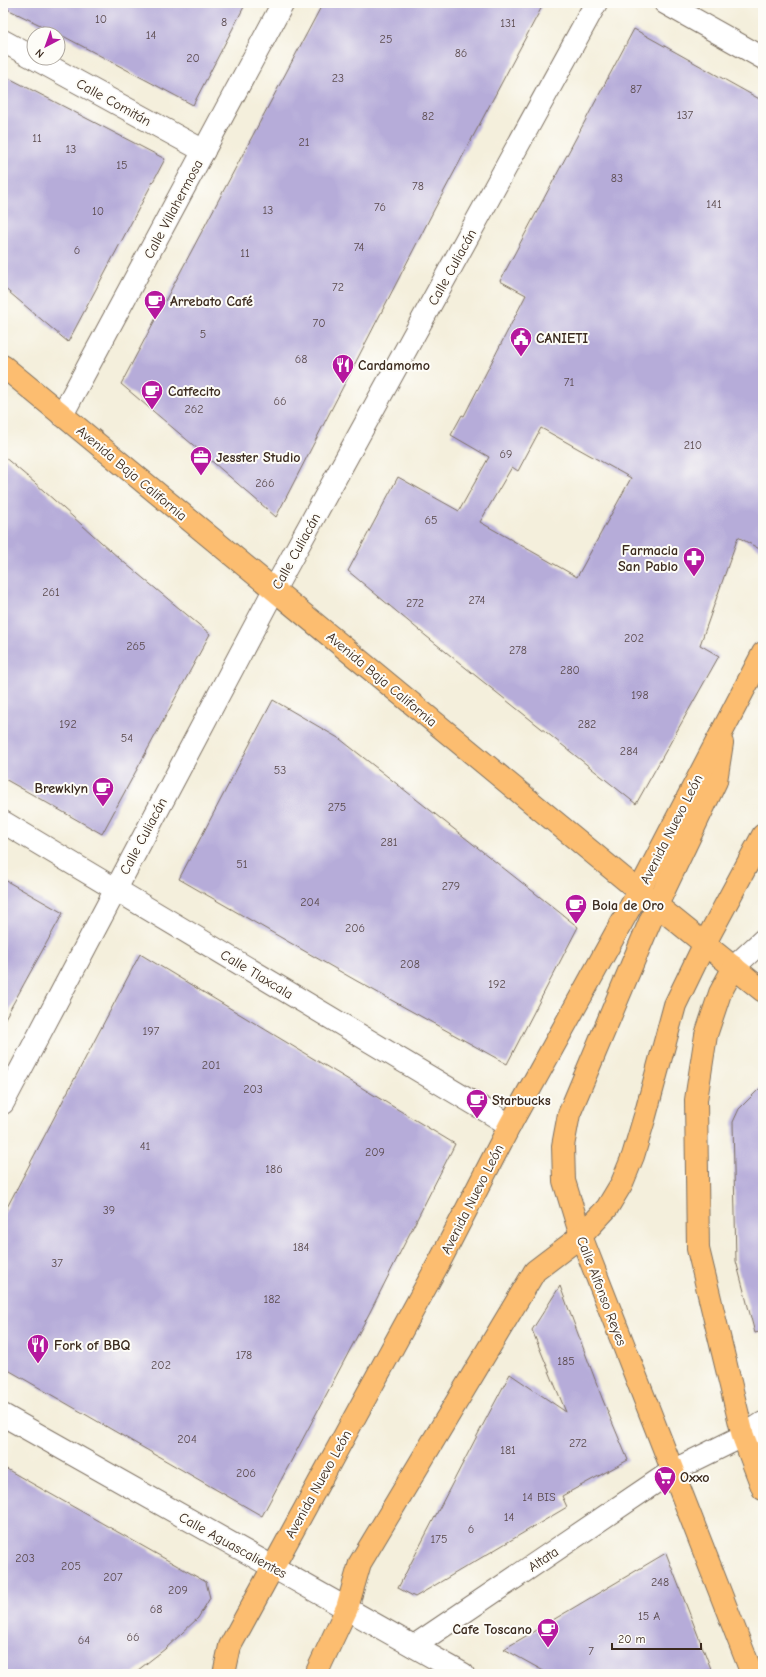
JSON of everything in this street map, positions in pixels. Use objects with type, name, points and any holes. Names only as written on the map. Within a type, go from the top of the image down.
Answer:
[{"type":"main road","name":"Avenida Baja California","points":[[3,366],[639,891],[763,991]]},
{"type":"main road","name":"Avenida Nuevo León","points":[[224,1674],[230,1646],[442,1256],[510,1125],[639,891],[763,653]]},
{"type":"main road","name":"Avenida Nuevo León","points":[[657,905],[716,781],[725,726]]},
{"type":"main road","points":[[316,1674],[346,1608],[360,1563],[535,1271],[581,1236],[607,1208],[622,1183],[645,1116],[675,1005],[705,943],[763,835]]},
{"type":"main road","name":"Calle Alfonso Reyes","points":[[657,905],[569,1114],[563,1146],[564,1181],[581,1236],[752,1674]]},
{"type":"main road","points":[[734,967],[720,993],[706,1035],[696,1100],[698,1249],[743,1436],[763,1489]]},
{"type":"street","name":"Calle Villahermosa","points":[[62,415],[283,3]]},
{"type":"street","name":"Calle Culiacán","points":[[3,1103],[274,590],[596,3]]},
{"type":"street","points":[[665,3],[763,58]]},
{"type":"street","name":"Calle Comitán","points":[[3,41],[204,152]]},
{"type":"street","name":"Calle Tlaxcala","points":[[3,822],[510,1125]]},
{"type":"street","points":[[734,967],[763,940]]},
{"type":"street","name":"Calle Aguascalientes","points":[[3,1415],[463,1674]]},
{"type":"street","name":"Altata","points":[[414,1646],[672,1471],[743,1436],[763,1423]]},
{"type":"street","points":[[743,1436],[763,1446]]},
{"type":"building","points":[[3,3],[246,3],[193,105],[66,38],[66,26],[42,26],[3,7]]},
{"type":"building","points":[[323,3],[544,3],[434,210],[276,517],[121,384]]},
{"type":"building","points":[[634,29],[763,101],[763,551],[738,537],[700,645],[719,656],[636,804],[426,636],[348,571],[398,477],[459,511],[489,457],[451,435],[462,415],[464,416],[526,295],[500,281]],"holes":[[[541,428],[631,478],[577,577],[480,522],[512,467],[518,471]]]},
{"type":"building","points":[[3,75],[165,159],[68,342],[3,287]]},
{"type":"building","points":[[3,456],[120,559],[210,634],[102,834],[3,778]]},
{"type":"building","points":[[273,700],[340,739],[578,927],[507,1064],[355,980],[179,879]]},
{"type":"building","points":[[3,879],[63,913],[3,1022]]},
{"type":"building","points":[[140,954],[455,1144],[370,1312],[262,1516],[3,1367],[3,1215]]},
{"type":"building","points":[[763,1085],[763,1331],[755,1333],[736,1261],[733,1122],[739,1109]]},
{"type":"building","points":[[560,1286],[602,1398],[628,1460],[562,1496],[567,1507],[415,1597],[398,1588],[510,1374],[566,1412],[532,1330]]},
{"type":"building","points":[[3,1467],[206,1582],[210,1598],[198,1618],[165,1649],[133,1674],[3,1674]]},
{"type":"building","points":[[666,1553],[713,1674],[549,1674],[504,1649]]},
{"type":"place","name":"Arrebato Café","points":[[155,320]]},
{"type":"place","name":"CANIETI","points":[[521,358]]},
{"type":"place","name":"Cardamomo","points":[[343,384]]},
{"type":"place","name":"Catfecito","points":[[152,410]]},
{"type":"place","name":"Jesster Studio","points":[[201,476]]},
{"type":"place","name":"Farmacia San Pablo","points":[[694,578]]},
{"type":"place","name":"Brewklyn","points":[[103,808]]},
{"type":"place","name":"Bola de Oro","points":[[576,924]]},
{"type":"place","name":"Starbucks","points":[[477,1120]]},
{"type":"place","name":"Fork of BBQ","points":[[38,1364]]},
{"type":"place","name":"Oxxo","points":[[665,1496]]},
{"type":"place","name":"Cafe Toscano","points":[[548,1648]]}]
